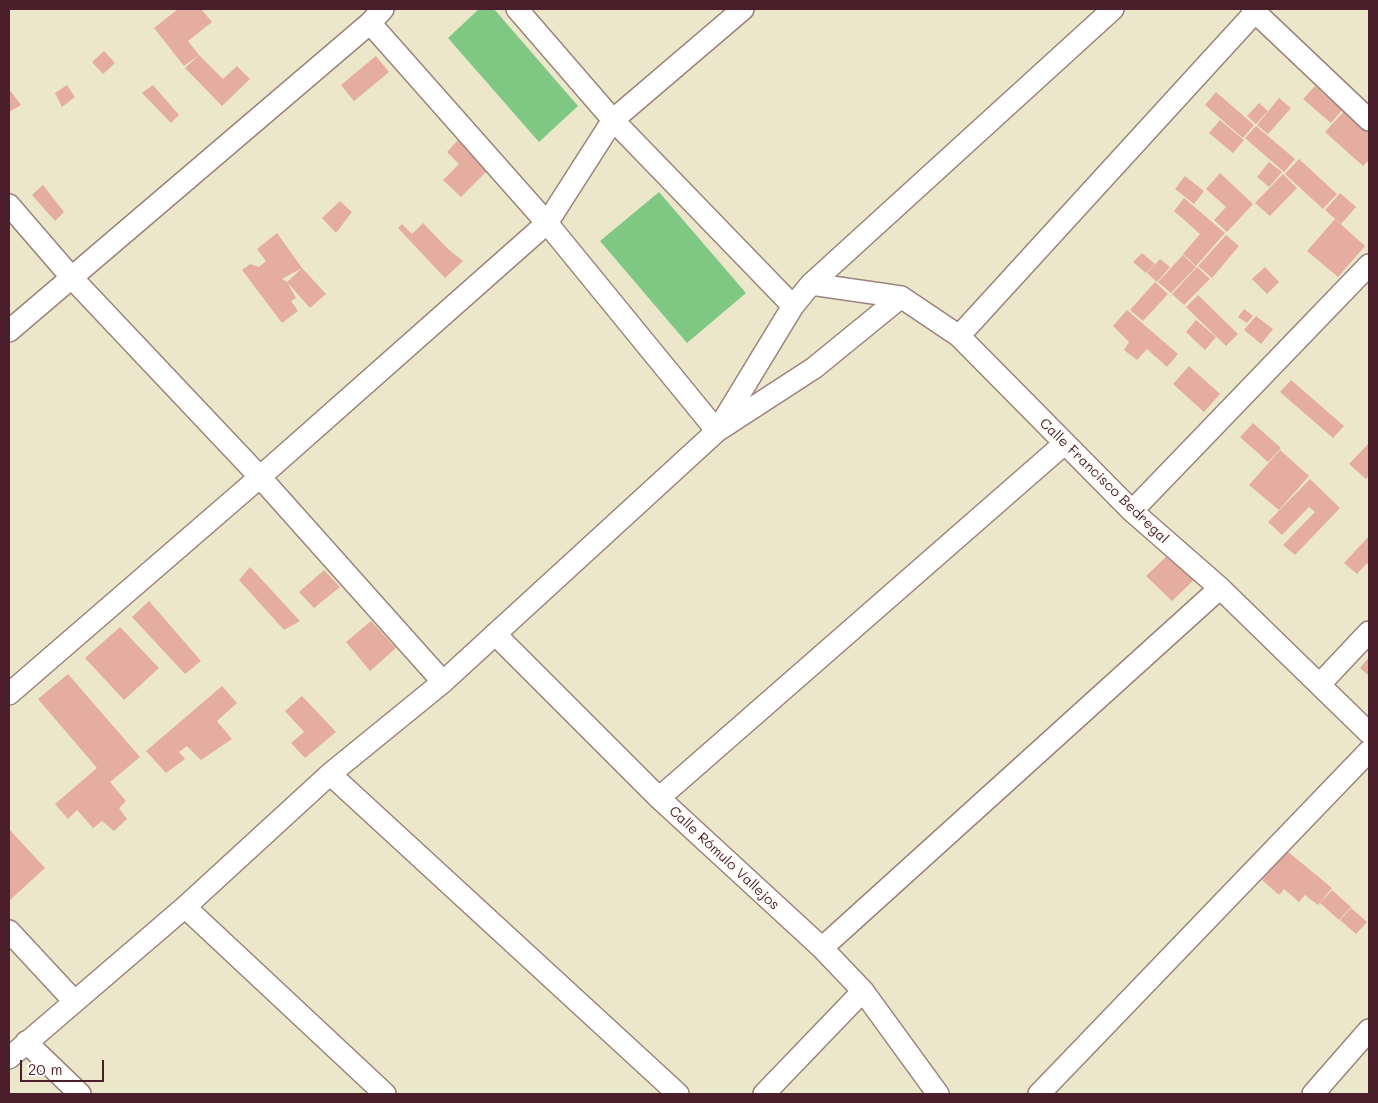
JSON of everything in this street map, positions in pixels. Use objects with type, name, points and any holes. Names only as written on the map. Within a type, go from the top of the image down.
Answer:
[{"type":"street","points":[[517,9],[613,120],[793,306]]},
{"type":"street","points":[[9,694],[260,477],[547,223],[613,120],[743,9]]},
{"type":"street","points":[[717,431],[793,306],[811,284],[1112,9]]},
{"type":"street","points":[[959,336],[1255,10],[1369,120]]},
{"type":"street","points":[[9,331],[376,16],[717,431]]},
{"type":"street","points":[[9,205],[72,278],[260,477],[443,682]]},
{"type":"street","points":[[1132,511],[1369,265]]},
{"type":"street","name":"Calle Francisco Bedregal","points":[[811,284],[901,297],[959,336],[1132,511],[1220,588],[1369,734]]},
{"type":"street","points":[[9,1058],[185,907],[330,774],[443,682],[717,431],[814,368],[901,297]]},
{"type":"street","points":[[659,798],[1064,444]]},
{"type":"street","points":[[822,948],[1220,588]]},
{"type":"street","points":[[1320,684],[1369,632]]},
{"type":"street","name":"Calle Rómulo Vallejos","points":[[495,634],[659,798],[822,948],[863,991],[938,1094]]},
{"type":"street","points":[[1039,1094],[1369,750]]},
{"type":"street","points":[[330,774],[678,1094]]},
{"type":"street","points":[[185,907],[385,1094]]},
{"type":"street","points":[[9,930],[74,1001]]},
{"type":"street","points":[[764,1094],[863,991]]},
{"type":"street","points":[[1313,1094],[1369,1030]]},
{"type":"street","points":[[26,1042],[80,1094]]},
{"type":"green space","points":[[479,9],[494,9],[578,106],[539,142],[448,38]]},
{"type":"green space","points":[[659,192],[746,293],[687,343],[600,241]]},
{"type":"building","points":[[178,9],[201,9],[212,22],[188,41],[199,55],[184,66],[154,28]]},
{"type":"building","points":[[104,51],[115,63],[103,74],[92,62]]},
{"type":"building","points":[[199,55],[223,79],[237,66],[250,79],[222,106],[185,68]]},
{"type":"building","points":[[376,56],[389,72],[354,101],[341,85]]},
{"type":"building","points":[[67,85],[75,97],[62,107],[55,93]]},
{"type":"building","points":[[153,85],[179,115],[171,123],[142,93]]},
{"type":"building","points":[[1315,86],[1342,110],[1331,123],[1303,99]]},
{"type":"building","points":[[9,89],[21,105],[9,112]]},
{"type":"building","points":[[1216,92],[1254,125],[1243,138],[1205,105]]},
{"type":"building","points":[[1279,98],[1291,108],[1268,134],[1257,125]]},
{"type":"building","points":[[1259,103],[1268,111],[1256,124],[1247,116]]},
{"type":"building","points":[[1345,110],[1369,132],[1369,160],[1363,166],[1325,132]]},
{"type":"building","points":[[1220,120],[1244,140],[1233,153],[1209,133]]},
{"type":"building","points":[[1256,126],[1295,159],[1284,172],[1245,138]]},
{"type":"building","points":[[458,140],[488,170],[461,197],[443,180],[459,164],[447,152]]},
{"type":"building","points":[[1299,159],[1337,194],[1323,209],[1285,174]]},
{"type":"building","points":[[1269,162],[1282,172],[1269,187],[1257,177]]},
{"type":"building","points":[[1220,173],[1253,204],[1227,232],[1214,220],[1226,207],[1206,189]]},
{"type":"building","points":[[1283,174],[1297,188],[1270,216],[1255,203]]},
{"type":"building","points":[[1185,176],[1204,191],[1194,204],[1175,189]]},
{"type":"building","points":[[43,185],[64,212],[55,221],[32,195]]},
{"type":"building","points":[[1340,193],[1356,207],[1341,224],[1325,210]]},
{"type":"building","points":[[1184,198],[1225,233],[1196,266],[1183,254],[1200,234],[1174,211]]},
{"type":"building","points":[[340,201],[352,212],[336,233],[322,218]]},
{"type":"building","points":[[1335,219],[1365,246],[1338,277],[1307,251]]},
{"type":"building","points":[[423,223],[448,249],[463,261],[445,278],[398,228],[402,224],[412,234]]},
{"type":"building","points":[[277,233],[302,268],[282,279],[287,282],[296,298],[291,301],[298,311],[282,323],[242,270],[250,264],[259,267],[266,261],[257,249]]},
{"type":"building","points":[[1226,235],[1239,246],[1212,278],[1198,266]]},
{"type":"building","points":[[1142,253],[1155,264],[1146,273],[1133,262]]},
{"type":"building","points":[[1183,255],[1196,267],[1171,293],[1158,282]]},
{"type":"building","points":[[1160,259],[1170,267],[1157,282],[1147,273]]},
{"type":"building","points":[[1197,267],[1210,279],[1184,305],[1172,294]]},
{"type":"building","points":[[1265,267],[1279,282],[1267,294],[1252,279]]},
{"type":"building","points":[[302,268],[326,294],[310,308],[287,282]]},
{"type":"building","points":[[1155,282],[1168,294],[1143,321],[1130,310]]},
{"type":"building","points":[[1198,295],[1238,334],[1226,346],[1186,307]]},
{"type":"building","points":[[1244,309],[1253,316],[1247,323],[1238,317]]},
{"type":"building","points":[[1127,310],[1178,354],[1167,367],[1147,349],[1137,360],[1124,350],[1129,342],[1113,326]]},
{"type":"building","points":[[1256,316],[1273,329],[1261,344],[1244,330]]},
{"type":"building","points":[[1196,320],[1216,337],[1205,350],[1186,332]]},
{"type":"building","points":[[1189,366],[1220,394],[1204,412],[1173,384]]},
{"type":"building","points":[[1291,380],[1344,426],[1333,438],[1280,392]]},
{"type":"building","points":[[1253,423],[1281,448],[1268,462],[1240,437]]},
{"type":"building","points":[[1369,443],[1369,476],[1366,479],[1349,464]]},
{"type":"building","points":[[1280,450],[1309,476],[1279,510],[1249,485]]},
{"type":"building","points":[[1310,479],[1340,508],[1295,555],[1283,545],[1315,512],[1309,507],[1282,535],[1268,522]]},
{"type":"building","points":[[1369,536],[1369,565],[1367,563],[1357,574],[1344,563]]},
{"type":"building","points":[[1172,551],[1197,577],[1172,601],[1146,576]]},
{"type":"building","points":[[250,567],[300,621],[284,630],[239,580]]},
{"type":"building","points":[[324,570],[340,587],[314,608],[299,592]]},
{"type":"building","points":[[149,601],[201,661],[185,674],[132,617]]},
{"type":"building","points":[[371,621],[396,648],[370,671],[346,642]]},
{"type":"building","points":[[120,627],[159,668],[124,700],[85,658]]},
{"type":"building","points":[[1369,657],[1369,676],[1360,668]]},
{"type":"building","points":[[68,674],[140,757],[110,782],[126,801],[119,808],[127,819],[114,831],[102,821],[93,828],[77,810],[68,819],[55,804],[97,768],[38,699]]},
{"type":"building","points":[[222,686],[237,703],[217,721],[232,739],[201,760],[187,746],[179,752],[185,759],[166,773],[146,751]]},
{"type":"building","points":[[302,696],[336,732],[305,758],[291,743],[304,732],[285,711]]},
{"type":"building","points":[[9,831],[45,868],[9,901]]},
{"type":"building","points":[[1287,851],[1332,888],[1318,905],[1305,895],[1299,902],[1284,889],[1279,895],[1262,880]]},
{"type":"building","points":[[1332,890],[1351,907],[1339,920],[1320,903]]},
{"type":"building","points":[[1351,908],[1367,922],[1356,934],[1340,920]]}]
